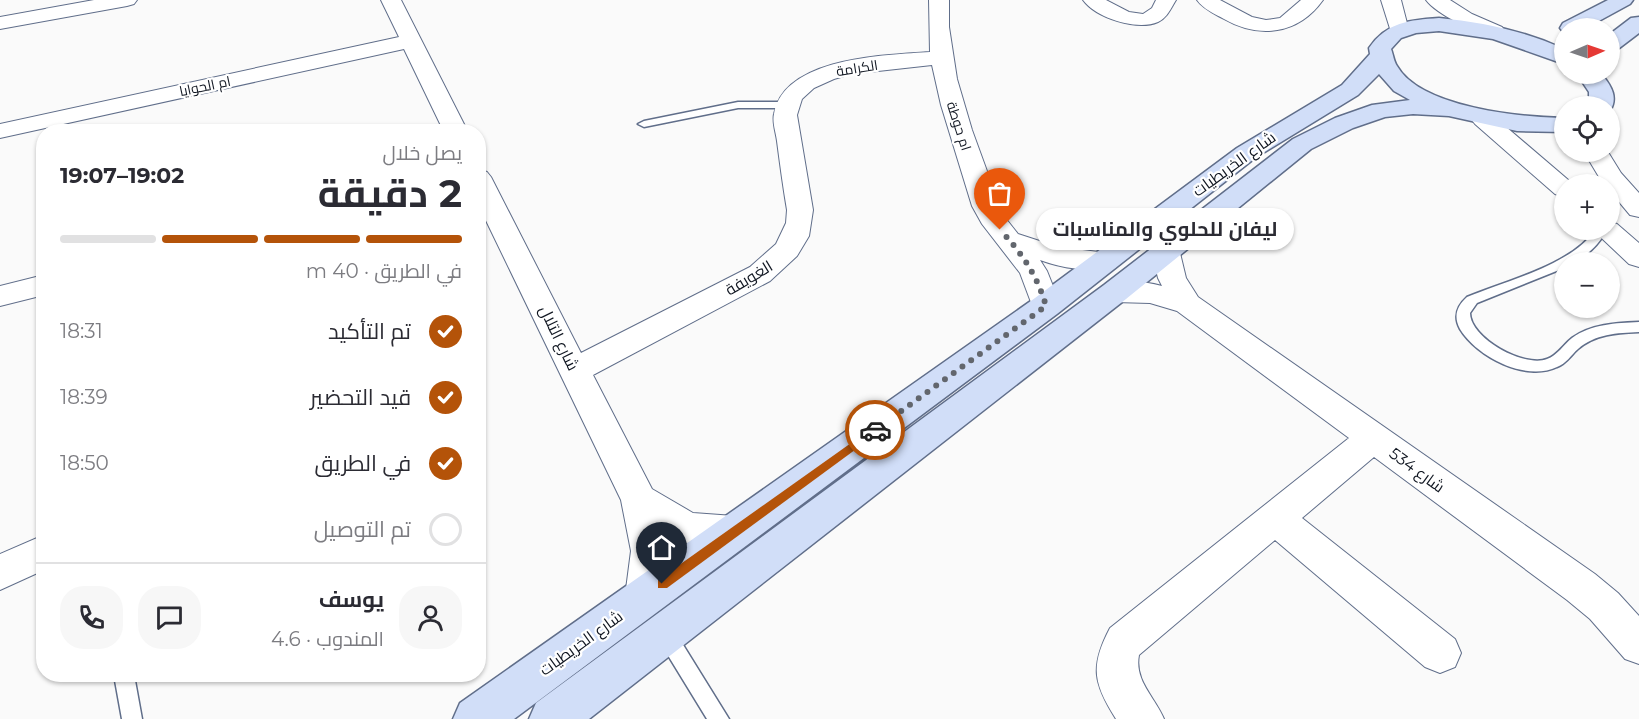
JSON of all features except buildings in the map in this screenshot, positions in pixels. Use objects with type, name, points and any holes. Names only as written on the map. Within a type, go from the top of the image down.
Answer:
[{"type":"street","points":[[0,23],[127,0]]},
{"type":"street","points":[[391,0],[452,124]]},
{"type":"street","name":"ام حوطة","points":[[939,0],[938,36],[941,58],[951,100],[985,206],[991,218],[1033,271],[1046,306]]},
{"type":"street","points":[[1093,0],[1117,15],[1141,20],[1159,14],[1166,0]]},
{"type":"street","points":[[1207,0],[1247,22],[1273,25],[1290,20],[1312,0]]},
{"type":"street","points":[[1391,0],[1389,43],[1383,64],[1400,83],[1449,108],[1483,119],[1536,126],[1554,125]]},
{"type":"street","points":[[1436,0],[1465,18],[1554,53]]},
{"type":"street","points":[[1590,18],[1623,0]]},
{"type":"street","points":[[1620,37],[1639,23]]},
{"type":"street","points":[[1389,43],[1433,24],[1495,31]]},
{"type":"street","points":[[1522,39],[1554,33]]},
{"type":"street","name":"ام الحوايا","points":[[0,130],[411,41]]},
{"type":"street","name":"شارع الخريطيات","points":[[552,719],[665,633],[1110,277],[1246,153],[1350,90],[1373,67],[1389,43]]},
{"type":"street","name":"الكرامة","points":[[786,105],[802,86],[825,74],[853,67],[941,58]]},
{"type":"street","name":"الغويفة","points":[[575,370],[760,274],[787,250],[800,223],[800,210],[785,126],[786,105]]},
{"type":"street","name":"شارع الخريطيات","points":[[476,719],[1046,306],[1166,253],[1283,157],[1322,132],[1381,110],[1413,107],[1449,108]]},
{"type":"street","points":[[1483,119],[1554,180]]},
{"type":"street","points":[[1602,162],[1611,177],[1639,209]]},
{"type":"street","name":"شارع التلال","points":[[486,193],[639,500],[650,551],[645,597]]},
{"type":"street","points":[[1618,240],[1639,258]]},
{"type":"street","points":[[1011,241],[1110,277]]},
{"type":"street","name":"شارع 534","points":[[1166,253],[1172,278],[1187,304]]},
{"type":"street","name":"شارع 534","points":[[1110,277],[1187,304],[1581,587],[1604,606],[1639,645]]},
{"type":"street","points":[[0,296],[36,287]]},
{"type":"street","points":[[1142,719],[1118,680],[1115,663],[1124,642],[1373,438]]},
{"type":"street","points":[[639,500],[685,529],[717,534],[734,532]]},
{"type":"street","points":[[1275,518],[1440,653]]},
{"type":"street","points":[[0,573],[36,555]]},
{"type":"lane","points":[[644,124],[738,105],[786,105]]},
{"type":"lane","points":[[1581,252],[1595,240]]},
{"type":"lane","points":[[1554,267],[1472,300],[1465,306],[1462,313],[1463,322],[1469,331],[1478,341],[1498,354],[1521,363],[1537,366],[1549,365],[1558,360],[1578,340],[1590,334],[1605,329],[1639,327]]},
{"type":"lane","points":[[665,633],[718,719]]},
{"type":"lane","points":[[125,682],[132,719]]},
{"type":"way so far","points":[[875,430],[1046,306],[1033,271],[1000,230]]},
{"type":"place","name":"ليفان للحلوي والمناسبات","points":[[1000,230]]},
{"type":"route","points":[[662,584],[875,430]]}]
